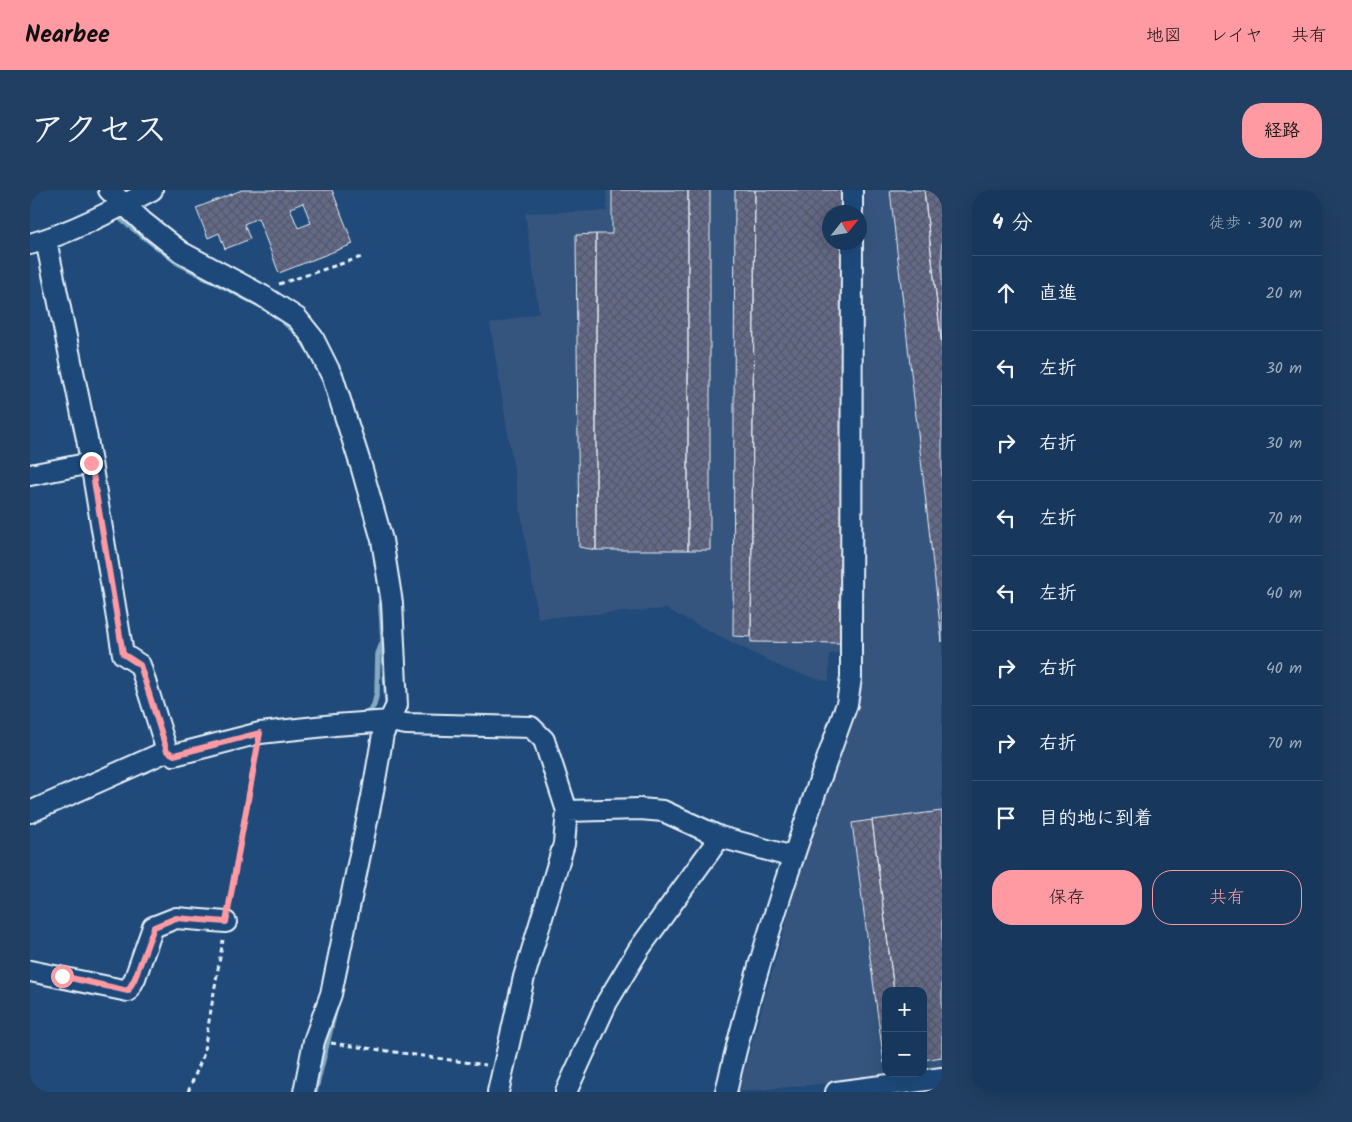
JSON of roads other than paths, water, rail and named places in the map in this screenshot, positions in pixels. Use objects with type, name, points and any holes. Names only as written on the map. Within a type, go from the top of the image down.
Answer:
[{"type":"street","points":[[109,190],[143,222],[181,252],[263,296],[297,318],[313,338],[333,378],[382,540],[392,603],[397,706],[383,734],[372,797],[331,994],[314,1041],[304,1092]]},
{"type":"street","points":[[152,190],[125,204],[38,242],[91,463],[123,654],[140,665],[170,752]]},
{"type":"street","points":[[852,190],[852,205]]},
{"type":"street","points":[[726,1092],[756,979],[793,857],[847,704],[851,678],[852,250]]},
{"type":"street","points":[[30,475],[91,463]]},
{"type":"street","points":[[30,812],[170,752],[260,733],[334,724],[390,721],[406,724],[531,727],[544,740],[567,811],[564,844],[524,977],[498,1092]]},
{"type":"street","points":[[567,811],[640,809],[662,811],[720,837],[793,857]]},
{"type":"street","points":[[566,1092],[607,1002],[639,949],[720,837]]},
{"type":"street","points":[[30,971],[128,991],[135,978],[154,927],[176,918],[226,922]]},
{"type":"street","points":[[836,1092],[942,1078]]},
{"type":"waterway","points":[[122,220],[178,263],[267,309]]},
{"type":"waterway","points":[[274,314],[298,334],[309,351]]},
{"type":"waterway","points":[[361,716],[370,711],[374,705],[377,692],[378,654],[383,641],[380,588]]},
{"type":"waterway","points":[[383,646],[387,702]]},
{"type":"waterway","points":[[315,1092],[335,1011]]}]
